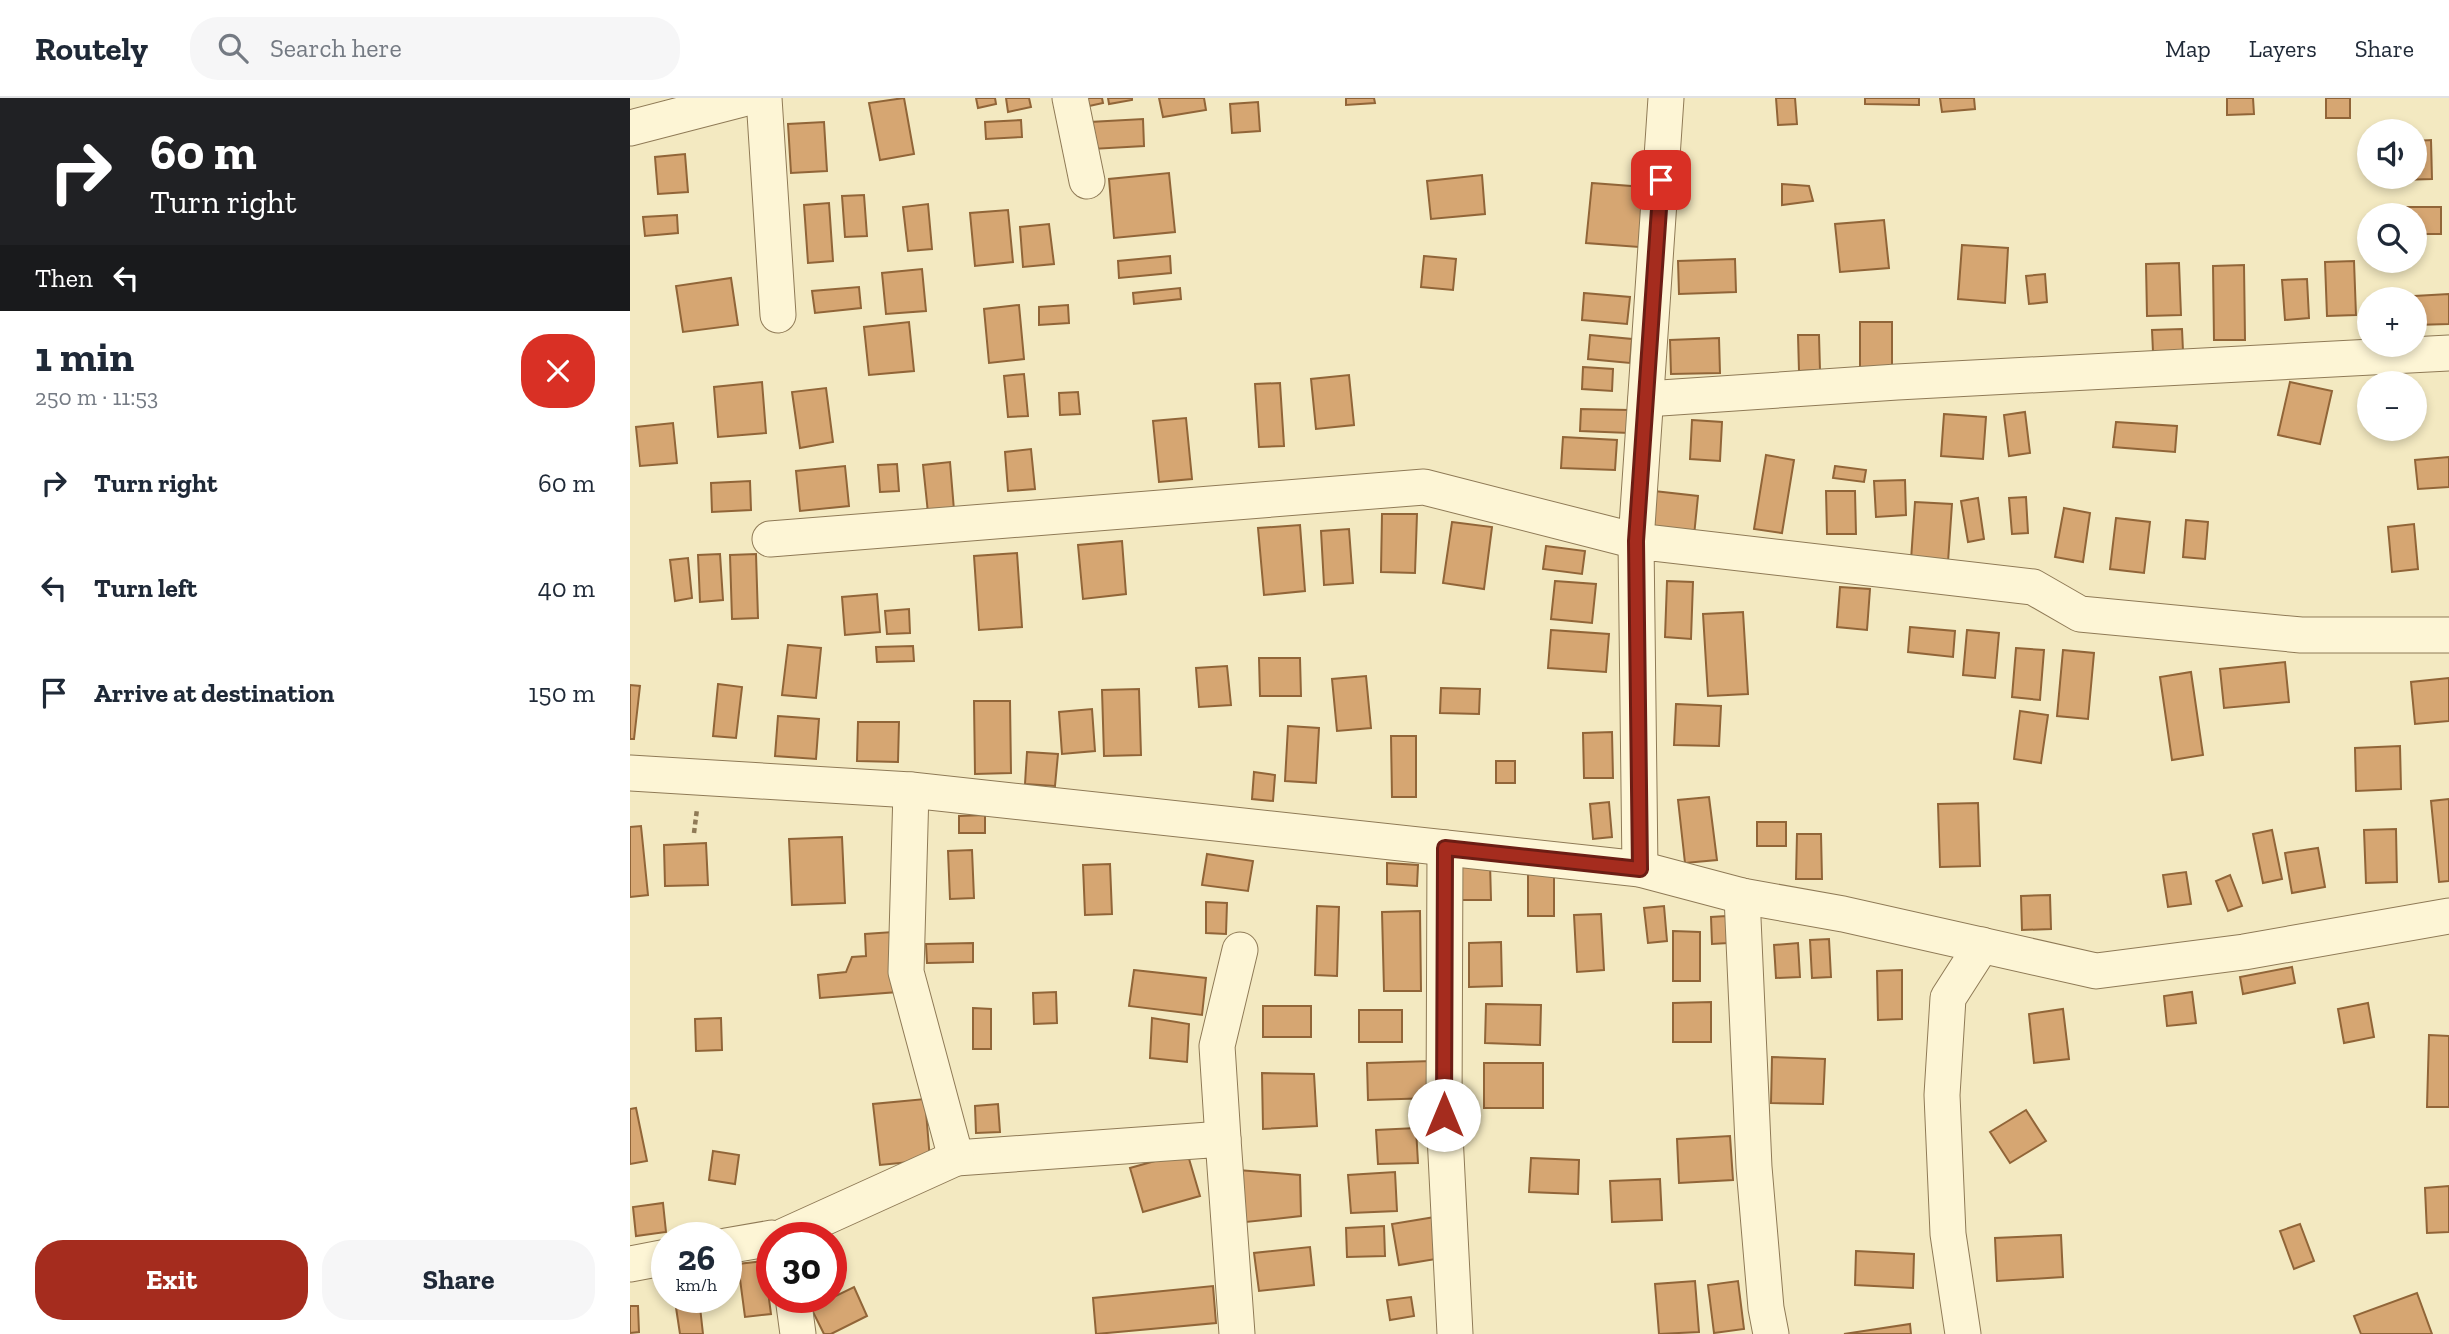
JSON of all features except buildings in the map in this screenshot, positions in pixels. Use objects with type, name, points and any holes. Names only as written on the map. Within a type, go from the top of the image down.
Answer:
[{"type":"street","points":[[630,128],[746,98]]},
{"type":"street","points":[[764,98],[778,315]]},
{"type":"street","points":[[1070,98],[1087,181]]},
{"type":"street","points":[[1640,869],[1636,541],[1666,98]]},
{"type":"street","points":[[1646,399],[1897,382],[2449,353]]},
{"type":"street","points":[[769,539],[1424,487],[1636,541],[2033,587],[2080,614],[2301,635],[2449,635]]},
{"type":"street","points":[[630,773],[911,790],[1640,869],[1742,897],[1843,914],[2096,971],[2244,952],[2449,916]]},
{"type":"street","points":[[911,790],[906,972],[956,1158]]},
{"type":"street","points":[[1445,848],[1444,1115],[1455,1334]]},
{"type":"street","points":[[1742,897],[1754,1167],[1766,1308],[1771,1334]]},
{"type":"street","points":[[1964,1334],[1948,1234],[1942,1095],[1948,998],[1982,945]]},
{"type":"street","points":[[1237,1334],[1217,1046],[1240,950]]},
{"type":"street","points":[[813,1222],[956,1158],[1223,1139]]},
{"type":"street","points":[[630,1264],[651,1260]]},
{"type":"street","points":[[795,1313],[798,1334]]},
{"type":"route","points":[[1444,1115],[1445,848],[1640,869],[1636,541],[1661,180]]}]
